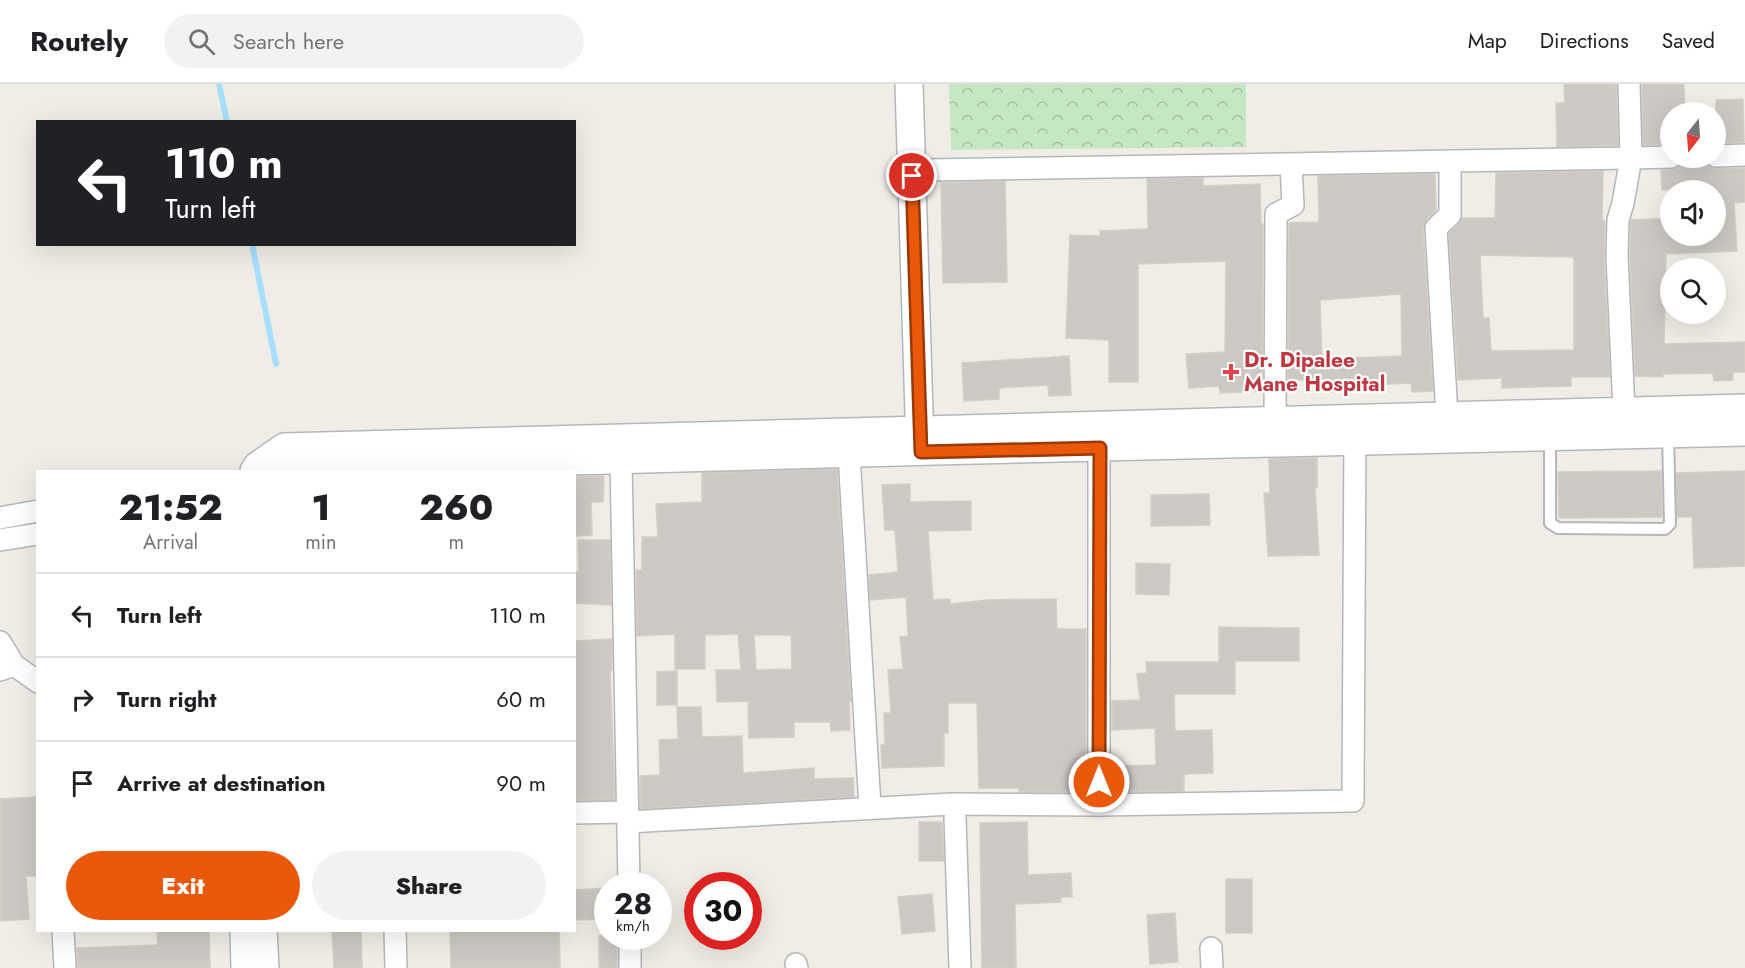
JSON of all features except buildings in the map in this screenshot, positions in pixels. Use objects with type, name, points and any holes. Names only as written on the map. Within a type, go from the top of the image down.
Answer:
[{"type":"street","points":[[909,84],[927,440]]},
{"type":"street","points":[[927,84],[929,171],[927,440]]},
{"type":"street","points":[[1624,411],[1617,256],[1618,220],[1631,158],[1629,84]]},
{"type":"street","points":[[1726,156],[1745,155]]},
{"type":"street","points":[[929,171],[1660,157]]},
{"type":"street","points":[[1447,416],[1436,228],[1450,215],[1450,161]]},
{"type":"street","points":[[1275,421],[1276,214],[1293,205],[1291,164]]},
{"type":"street","points":[[286,470],[381,461],[927,440],[1549,425],[1624,411],[1745,408]]},
{"type":"street","points":[[1100,436],[1275,421],[1355,430],[1447,416],[1668,434],[1745,432]]},
{"type":"street","points":[[576,813],[628,817],[951,804],[1099,805],[1353,801],[1355,430]]},
{"type":"street","points":[[1099,805],[1100,436]]},
{"type":"street","points":[[255,470],[284,447],[381,461],[621,460],[848,443]]},
{"type":"street","points":[[848,443],[870,807]]},
{"type":"street","points":[[621,460],[629,872]]},
{"type":"street","points":[[0,518],[36,511]]},
{"type":"street","points":[[0,540],[36,534]]},
{"type":"street","points":[[0,642],[7,668],[36,681]]},
{"type":"street","points":[[955,818],[960,968]]},
{"type":"street","points":[[63,932],[65,968]]},
{"type":"street","points":[[244,932],[245,968]]},
{"type":"street","points":[[264,932],[264,968]]},
{"type":"street","points":[[395,932],[396,968]]},
{"type":"street","points":[[630,950],[630,968]]},
{"type":"lane","points":[[1549,425],[1550,523],[1558,528],[1665,529],[1670,524],[1668,434]]},
{"type":"green space","points":[[949,84],[1246,84],[1246,147],[951,150]]},
{"type":"waterway","points":[[219,84],[227,120]]},
{"type":"waterway","points":[[252,246],[276,364]]},
{"type":"place","name":"Dr. Dipalee Mane Hospital","points":[[1231,372]]},
{"type":"route","points":[[912,176],[921,452],[1100,448],[1099,782]]}]
